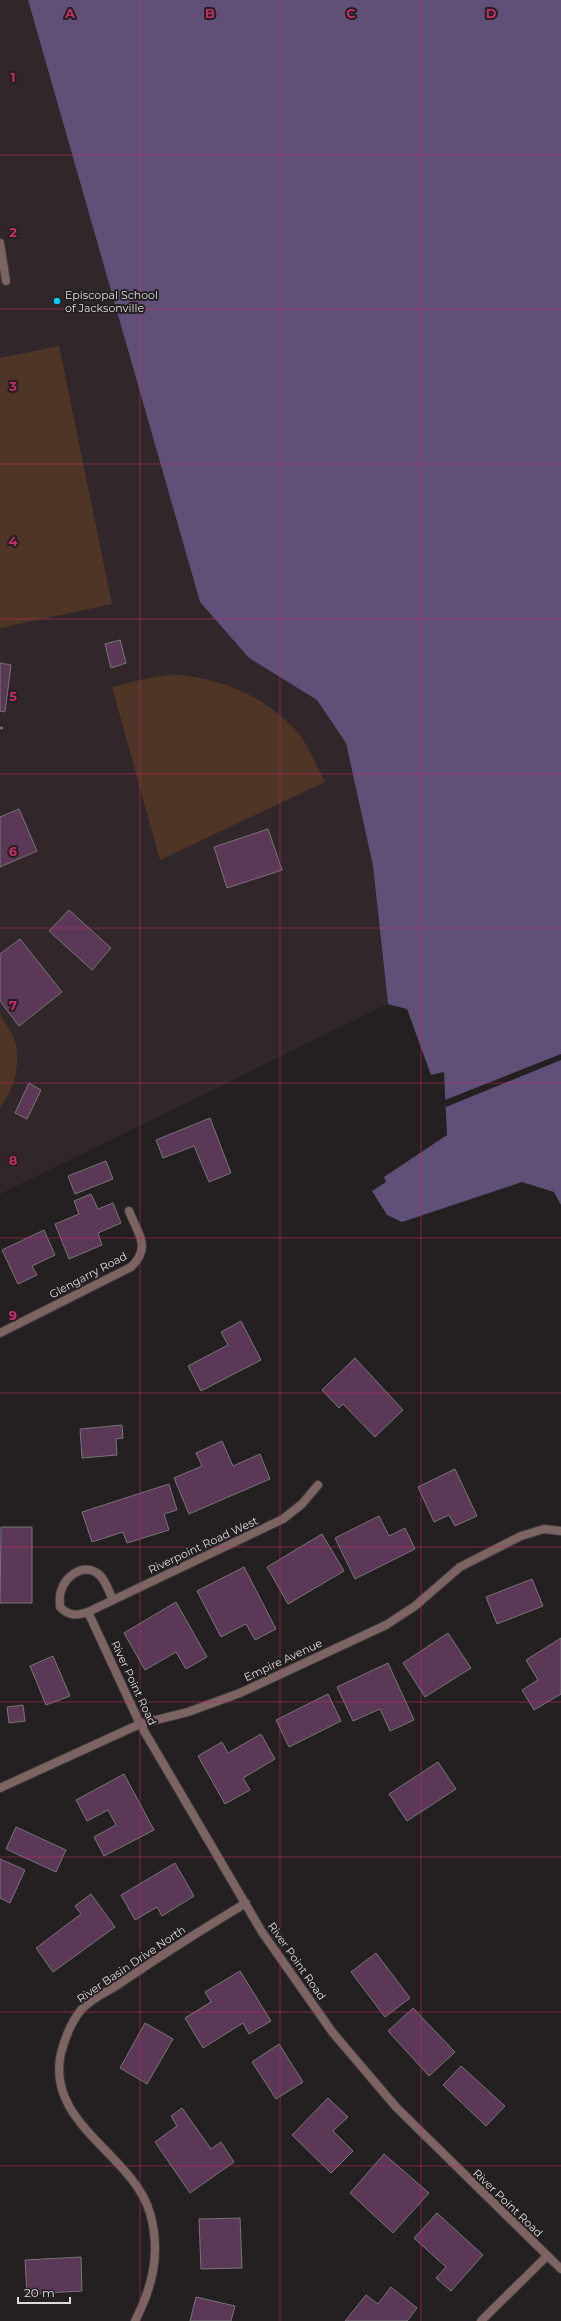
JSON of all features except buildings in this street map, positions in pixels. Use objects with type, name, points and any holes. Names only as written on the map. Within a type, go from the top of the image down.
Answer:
[{"type":"street","points":[[0,243],[6,280]]},
{"type":"street","name":"Glengarry Road","points":[[0,1333],[131,1267],[140,1258],[143,1248],[129,1211]]},
{"type":"street","name":"Riverpoint Road West","points":[[88,1612],[283,1519],[302,1504],[318,1485]]},
{"type":"street","name":"Empire Avenue","points":[[0,1788],[140,1724],[188,1712],[240,1693],[386,1625],[415,1606],[460,1567],[521,1536],[544,1529],[561,1532]]},
{"type":"street","points":[[88,1612],[73,1615],[66,1613],[60,1606],[60,1592],[67,1578],[78,1571],[88,1570],[98,1573],[114,1600]]},
{"type":"street","name":"River Point Road","points":[[88,1612],[140,1724],[262,1932],[333,2033],[391,2101],[561,2269]]},
{"type":"street","name":"River Basin Drive North","points":[[136,2321],[147,2298],[154,2266],[156,2241],[150,2213],[141,2193],[127,2175],[74,2117],[62,2087],[58,2065],[65,2038],[82,2009],[164,1954],[246,1903]]},
{"type":"street","points":[[481,2321],[547,2256]]},
{"type":"shaded area","name":"Episcopal School of Jacksonville","points":[[0,0],[28,0],[200,602],[249,658],[317,700],[346,743],[373,866],[388,1004],[0,1194]]},
{"type":"shaded area","points":[[28,0],[561,0],[561,1205],[554,1192],[522,1182],[402,1222],[387,1215],[372,1191],[386,1182],[384,1177],[447,1135],[444,1072],[431,1075],[407,1009],[388,1004],[373,866],[346,743],[317,700],[249,658],[200,602]]},
{"type":"shaded area","points":[[59,346],[112,604],[0,628],[0,358]]},
{"type":"shaded area","points":[[175,674],[209,680],[225,685],[269,706],[300,735],[325,782],[160,860],[112,687],[144,679]]},
{"type":"shaded area","points":[[0,1014],[15,1041],[17,1062],[15,1078],[12,1086],[0,1107]]},
{"type":"pier","points":[[561,1054],[561,1060],[446,1107],[445,1100]]},
{"type":"place","name":"Episcopal School of Jacksonville","points":[[57,301]]}]
